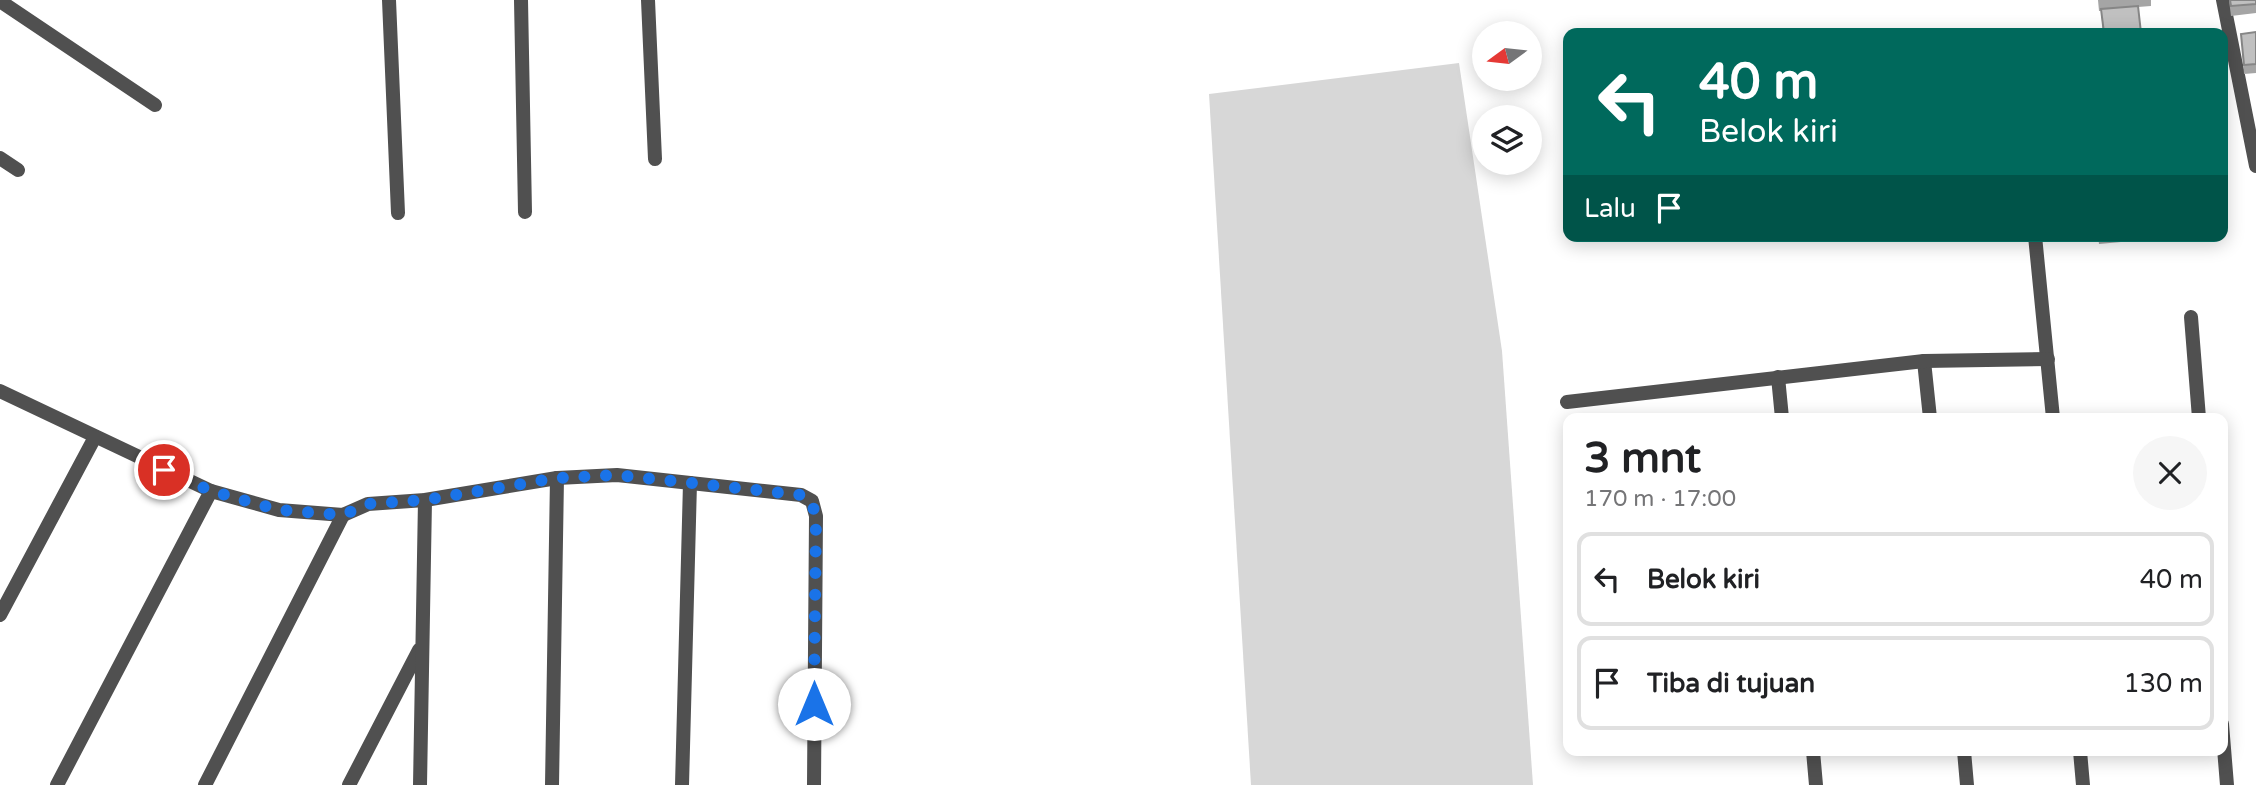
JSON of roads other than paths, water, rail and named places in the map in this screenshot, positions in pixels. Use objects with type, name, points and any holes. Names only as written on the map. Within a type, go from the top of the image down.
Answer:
[{"type":"street","points":[[389,0],[398,213]]},
{"type":"street","points":[[521,0],[525,212]]},
{"type":"street","points":[[648,0],[654,159]]},
{"type":"street","points":[[2223,0],[2256,166]]},
{"type":"street","points":[[0,1],[155,105]]},
{"type":"street","points":[[0,158],[18,170]]},
{"type":"street","points":[[2036,242],[2053,413]]},
{"type":"street","points":[[2192,317],[2199,413]]},
{"type":"street","points":[[1567,402],[1924,362],[2048,359]]},
{"type":"street","points":[[1924,362],[1929,413]]},
{"type":"street","points":[[1778,377],[1782,413]]},
{"type":"street","points":[[0,391],[211,491],[279,510],[343,515],[368,504],[425,500],[557,478],[617,475],[802,495],[811,501],[816,516],[814,785]]},
{"type":"street","points":[[0,615],[95,437]]},
{"type":"street","points":[[552,785],[557,478]]},
{"type":"street","points":[[682,785],[690,483]]},
{"type":"street","points":[[57,785],[211,491]]},
{"type":"street","points":[[421,785],[425,500]]},
{"type":"street","points":[[205,785],[343,515]]},
{"type":"street","points":[[349,785],[422,646]]},
{"type":"street","points":[[1813,756],[1816,785]]},
{"type":"street","points":[[1965,756],[1968,785]]},
{"type":"street","points":[[2080,756],[2083,785]]},
{"type":"street","points":[[2225,756],[2227,785]]}]
